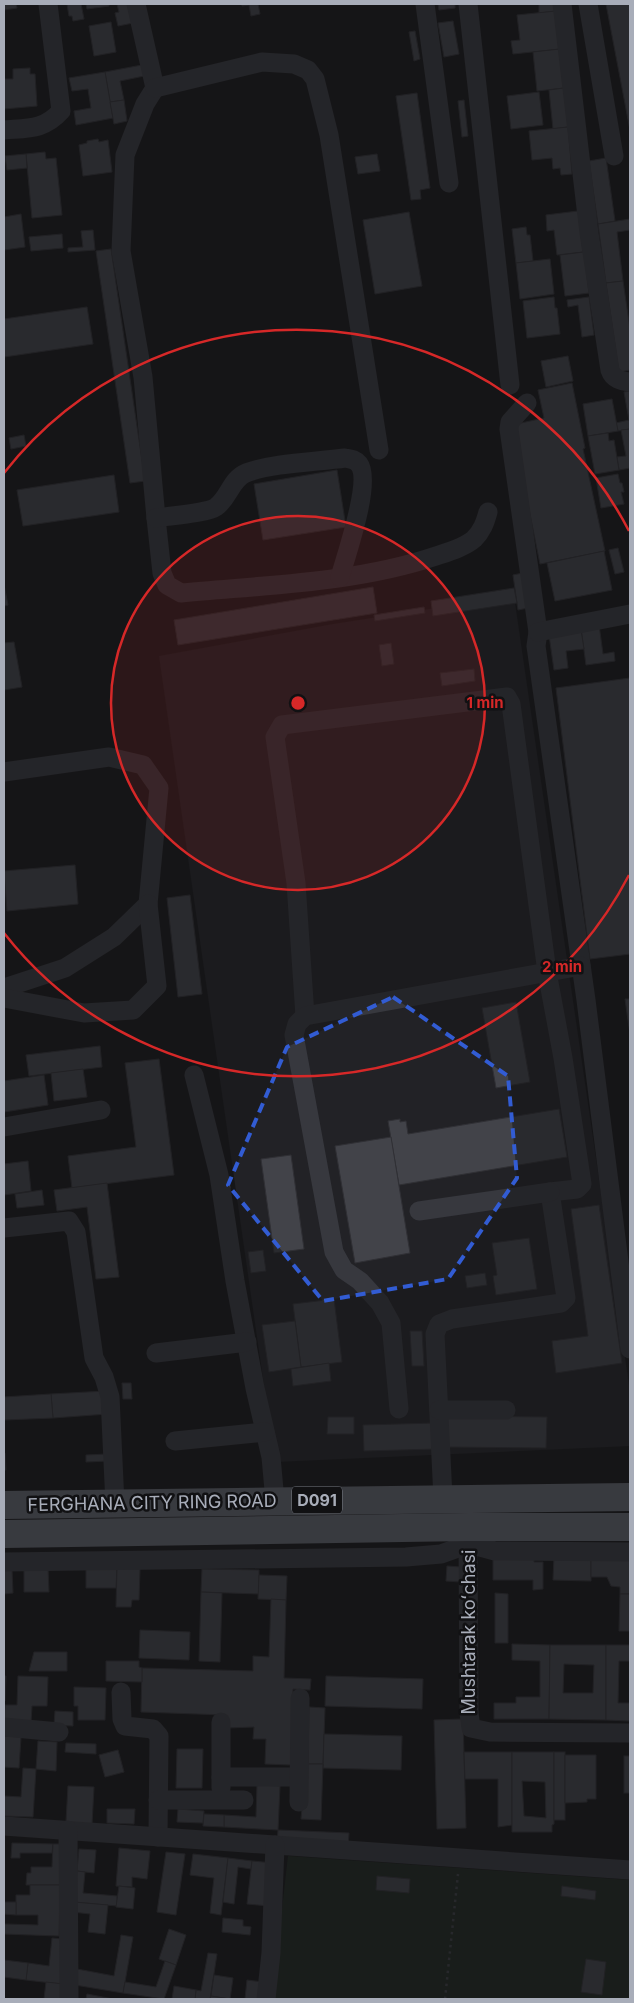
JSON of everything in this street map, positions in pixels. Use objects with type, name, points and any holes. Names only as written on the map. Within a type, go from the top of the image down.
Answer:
[{"type":"highway","name":"FERGHANA CITY RING ROAD","points":[[4,1505],[630,1497]]},
{"type":"highway","name":"FERGHANA CITY RING ROAD","points":[[4,1534],[259,1530],[468,1536],[630,1527]]},
{"type":"street","points":[[4,130],[39,127],[52,121],[61,111],[48,4]]},
{"type":"street","points":[[136,4],[155,88]]},
{"type":"street","points":[[425,4],[449,183]]},
{"type":"street","points":[[468,4],[510,385]]},
{"type":"street","points":[[562,4],[589,233],[610,370],[617,379],[630,382]]},
{"type":"street","points":[[588,4],[614,156]]},
{"type":"street","points":[[379,450],[329,135],[315,78],[308,70],[294,64],[262,62],[155,88],[145,104],[125,155],[121,251],[143,377],[162,573],[167,585],[181,593],[340,577],[405,566],[450,551],[472,540],[482,530],[488,512]]},
{"type":"street","points":[[526,403],[510,422],[509,429],[538,632],[536,646],[581,966],[630,1349]]},
{"type":"street","points":[[156,518],[215,508],[225,498],[236,480],[245,474],[271,468],[336,459],[355,460],[360,465],[362,475],[362,500],[340,577]]},
{"type":"street","points":[[538,632],[630,614]]},
{"type":"street","points":[[304,1016],[296,883],[275,737],[282,725],[507,697],[512,704],[547,972],[563,1058],[582,1184],[577,1189],[419,1211]]},
{"type":"street","points":[[4,772],[109,757],[143,765],[159,788],[148,904],[157,986],[133,1010],[84,1013],[4,998]]},
{"type":"street","points":[[4,988],[65,968],[114,937],[148,904]]},
{"type":"street","points":[[399,1409],[391,1323],[380,1304],[360,1281],[344,1270],[334,1252],[294,1035],[297,1024],[304,1016],[581,966]]},
{"type":"street","points":[[194,1075],[219,1175],[246,1342],[271,1457],[275,1501]]},
{"type":"street","points":[[4,1127],[101,1110]]},
{"type":"street","points":[[443,1498],[435,1334],[439,1324],[452,1319],[561,1303],[566,1298],[550,1192]]},
{"type":"street","points":[[4,1228],[69,1221],[76,1232],[94,1358],[104,1377],[110,1397],[114,1504]]},
{"type":"street","points":[[156,1353],[246,1342]]},
{"type":"street","points":[[439,1410],[506,1410]]},
{"type":"street","points":[[175,1441],[265,1432]]},
{"type":"street","points":[[259,1530],[260,1560]]},
{"type":"street","points":[[4,1562],[406,1557],[441,1554],[468,1536],[495,1551],[630,1552]]},
{"type":"street","name":"Mushtarak koʻchasi","points":[[468,1536],[468,1714],[470,1728],[490,1732],[630,1734]]},
{"type":"street","points":[[120,1692],[122,1719],[125,1726],[152,1729],[159,1736],[158,1836]]},
{"type":"street","points":[[299,1802],[300,1698]]},
{"type":"street","points":[[221,1722],[221,1800]]},
{"type":"street","points":[[4,1727],[59,1732]]},
{"type":"street","points":[[221,1777],[299,1777]]},
{"type":"street","points":[[158,1800],[244,1800]]},
{"type":"street","points":[[4,1826],[630,1870]]},
{"type":"street","points":[[68,1830],[69,1999]]},
{"type":"street","points":[[266,1999],[271,1953],[275,1845]]},
{"type":"path","points":[[445,1999],[460,1859]]},
{"type":"highlighted area","points":[[393,997],[508,1076],[517,1178],[448,1279],[323,1301],[228,1185],[287,1047]]},
{"type":"shaded area","points":[[514,596],[630,1392],[630,1446],[275,1462],[159,656],[333,624]]},
{"type":"shaded area","points":[[288,1856],[630,1880],[630,1999],[272,1999]]},
{"type":"building","points":[[4,4],[16,4],[17,8],[4,10]]},
{"type":"building","points":[[67,4],[81,4],[84,19],[73,21],[72,16],[69,16]]},
{"type":"building","points":[[86,4],[109,4],[109,6],[87,9]]},
{"type":"building","points":[[117,4],[129,4],[133,23],[118,26],[115,13],[119,12]]},
{"type":"building","points":[[242,4],[258,4],[260,14],[251,16],[249,5],[242,6]]},
{"type":"building","points":[[438,4],[455,4],[455,8],[439,10]]},
{"type":"building","points":[[539,4],[555,4],[556,11],[539,13]]},
{"type":"building","points":[[606,4],[630,4],[630,130]]},
{"type":"building","points":[[556,11],[560,49],[513,54],[511,41],[520,40],[517,15]]},
{"type":"building","points":[[453,21],[459,54],[444,57],[438,23]]},
{"type":"building","points":[[111,22],[116,52],[94,56],[89,26]]},
{"type":"building","points":[[415,31],[420,59],[414,61],[409,32]]},
{"type":"building","points":[[560,49],[564,88],[537,91],[533,52]]},
{"type":"building","points":[[142,65],[144,76],[120,81],[124,100],[110,102],[105,72]]},
{"type":"building","points":[[30,68],[30,74],[35,74],[37,106],[4,109],[4,79],[13,79],[13,69]]},
{"type":"building","points":[[105,72],[113,118],[76,125],[74,111],[91,108],[88,89],[72,91],[69,78]]},
{"type":"building","points":[[564,88],[568,127],[553,129],[549,90]]},
{"type":"building","points":[[539,92],[543,125],[511,129],[507,96]]},
{"type":"building","points":[[417,93],[430,188],[420,190],[421,199],[411,200],[396,96]]},
{"type":"building","points":[[124,100],[127,121],[114,124],[110,102]]},
{"type":"building","points":[[464,100],[468,136],[462,137],[458,101]]},
{"type":"building","points":[[568,127],[572,174],[561,175],[560,168],[553,169],[552,158],[532,160],[529,131]]},
{"type":"building","points":[[98,139],[99,142],[108,140],[112,172],[83,176],[79,145]]},
{"type":"building","points":[[45,152],[46,159],[56,158],[62,215],[32,218],[26,154]]},
{"type":"building","points":[[26,154],[27,168],[7,170],[5,156]]},
{"type":"building","points":[[377,154],[380,171],[358,174],[355,157]]},
{"type":"building","points":[[606,158],[615,221],[598,224],[589,161]]},
{"type":"building","points":[[578,211],[583,252],[557,255],[554,230],[547,231],[546,215]]},
{"type":"building","points":[[409,212],[422,286],[375,294],[363,220]]},
{"type":"building","points":[[21,214],[25,247],[4,250],[4,217]]},
{"type":"building","points":[[630,219],[630,230],[617,232],[623,281],[606,283],[598,224]]},
{"type":"building","points":[[526,227],[527,235],[530,235],[533,261],[516,263],[512,229]]},
{"type":"building","points":[[93,230],[95,250],[68,252],[68,248],[83,247],[81,231]]},
{"type":"building","points":[[62,234],[63,248],[31,251],[29,237]]},
{"type":"building","points":[[111,249],[145,481],[130,483],[96,251]]},
{"type":"building","points":[[584,252],[589,293],[565,296],[560,255]]},
{"type":"building","points":[[550,259],[554,294],[520,299],[516,263]]},
{"type":"building","points":[[623,281],[630,329],[630,370],[619,372],[606,283]]},
{"type":"building","points":[[554,297],[560,334],[527,338],[523,301]]},
{"type":"building","points":[[589,297],[594,335],[582,337],[578,305],[568,307],[567,300]]},
{"type":"building","points":[[87,307],[93,344],[4,357],[4,319]]},
{"type":"building","points":[[568,356],[573,381],[546,387],[541,361]]},
{"type":"building","points":[[572,383],[585,448],[583,449],[605,551],[540,564],[512,425],[544,418],[538,390]]},
{"type":"building","points":[[630,391],[630,429],[618,431],[616,423],[629,420],[624,392]]},
{"type":"building","points":[[612,399],[618,431],[588,436],[583,404]]},
{"type":"building","points":[[630,429],[630,468],[619,470],[617,457],[626,456],[621,430]]},
{"type":"building","points":[[608,433],[609,441],[614,440],[619,470],[595,474],[588,436]]},
{"type":"building","points":[[24,435],[26,446],[11,449],[9,438]]},
{"type":"building","points":[[337,470],[346,527],[263,540],[254,484]]},
{"type":"building","points":[[618,474],[624,492],[621,492],[624,504],[601,508],[596,478]]},
{"type":"building","points":[[114,475],[119,512],[23,526],[17,490]]},
{"type":"building","points":[[618,548],[624,572],[615,574],[609,550]]},
{"type":"building","points":[[604,551],[612,590],[555,601],[547,563]]},
{"type":"building","points":[[523,573],[528,608],[518,610],[513,575]]},
{"type":"building","points":[[4,585],[8,605],[4,606]]},
{"type":"building","points":[[373,587],[377,613],[178,645],[174,620]]},
{"type":"building","points":[[514,588],[517,603],[433,616],[431,601]]},
{"type":"building","points":[[424,607],[425,613],[375,621],[374,615]]},
{"type":"building","points":[[599,625],[603,654],[614,652],[615,661],[586,665],[581,628]]},
{"type":"building","points":[[581,630],[584,649],[566,651],[568,668],[554,670],[549,635]]},
{"type":"building","points":[[14,642],[22,687],[4,690],[4,643]]},
{"type":"building","points":[[391,643],[394,664],[382,666],[379,645]]},
{"type":"building","points":[[474,669],[475,681],[442,686],[440,673]]},
{"type":"building","points":[[630,678],[630,954],[590,959],[556,688]]},
{"type":"building","points":[[75,865],[78,904],[7,911],[4,871]]},
{"type":"building","points":[[190,895],[202,994],[178,997],[167,898]]},
{"type":"building","points":[[625,999],[630,999],[630,1034]]},
{"type":"building","points":[[516,1002],[530,1082],[496,1088],[482,1008]]},
{"type":"building","points":[[100,1046],[102,1067],[29,1076],[26,1055]]},
{"type":"building","points":[[159,1059],[174,1175],[72,1188],[68,1156],[136,1147],[125,1063]]},
{"type":"building","points":[[83,1069],[87,1097],[54,1101],[51,1073]]},
{"type":"building","points":[[44,1075],[48,1105],[4,1112],[4,1081]]},
{"type":"building","points":[[559,1109],[567,1157],[399,1185],[388,1121],[400,1119],[400,1122],[406,1121],[408,1134]]},
{"type":"building","points":[[391,1137],[410,1253],[355,1263],[335,1146]]},
{"type":"building","points":[[291,1155],[304,1249],[274,1253],[261,1159]]},
{"type":"building","points":[[28,1161],[31,1191],[4,1195],[4,1164]]},
{"type":"building","points":[[107,1183],[119,1277],[96,1279],[87,1207],[57,1211],[54,1190]]},
{"type":"building","points":[[42,1190],[44,1205],[17,1208],[15,1194]]},
{"type":"building","points":[[599,1205],[622,1363],[556,1373],[552,1341],[588,1336],[571,1209]]},
{"type":"building","points":[[529,1238],[537,1289],[496,1295],[493,1276],[497,1275],[492,1243]]},
{"type":"building","points":[[263,1250],[266,1271],[251,1273],[248,1252]]},
{"type":"building","points":[[485,1273],[487,1285],[467,1288],[465,1276]]},
{"type":"building","points":[[334,1299],[342,1362],[301,1367],[293,1304]]},
{"type":"building","points":[[295,1321],[301,1367],[269,1372],[262,1325]]},
{"type":"building","points":[[410,1331],[422,1331],[424,1366],[412,1366]]},
{"type":"building","points":[[329,1363],[331,1381],[293,1386],[291,1369]]},
{"type":"building","points":[[122,1383],[131,1383],[132,1399],[123,1399]]},
{"type":"building","points":[[106,1391],[107,1414],[53,1418],[51,1394]]},
{"type":"building","points":[[51,1394],[53,1418],[4,1420],[4,1397]]},
{"type":"building","points":[[444,1416],[547,1417],[546,1448],[444,1447]]},
{"type":"building","points":[[328,1417],[354,1417],[354,1434],[327,1434]]},
{"type":"building","points":[[435,1423],[436,1449],[364,1451],[363,1425]]},
{"type":"building","points":[[5,1453],[6,1470],[4,1470]]},
{"type":"building","points":[[108,1454],[108,1461],[86,1462],[86,1455]]},
{"type":"building","points":[[554,1556],[591,1557],[591,1581],[553,1580]]},
{"type":"building","points":[[591,1557],[630,1558],[630,1594],[620,1594],[620,1587],[611,1586],[607,1577],[591,1577]]},
{"type":"building","points":[[534,1558],[534,1562],[543,1562],[543,1589],[533,1590],[533,1580],[493,1580],[493,1559]]},
{"type":"building","points":[[447,1566],[461,1567],[461,1582],[446,1581]]},
{"type":"building","points":[[86,1567],[117,1568],[116,1588],[86,1588]]},
{"type":"building","points":[[48,1568],[49,1592],[24,1592],[24,1569]]},
{"type":"building","points":[[117,1568],[140,1569],[139,1600],[132,1600],[131,1607],[116,1607]]},
{"type":"building","points":[[202,1569],[259,1570],[259,1594],[201,1592]]},
{"type":"building","points":[[4,1570],[12,1570],[13,1593],[4,1594]]},
{"type":"building","points":[[259,1575],[287,1576],[286,1600],[258,1599]]},
{"type":"building","points":[[201,1592],[222,1593],[220,1662],[199,1661]]},
{"type":"building","points":[[495,1593],[508,1594],[508,1643],[495,1643]]},
{"type":"building","points":[[620,1594],[630,1594],[630,1631],[619,1631]]},
{"type":"building","points":[[271,1599],[286,1600],[284,1678],[311,1679],[310,1690],[293,1689],[291,1765],[265,1764],[266,1739],[253,1739],[254,1727],[226,1728],[226,1715],[141,1712],[142,1668],[253,1671],[253,1656],[269,1657]]},
{"type":"building","points":[[140,1630],[190,1632],[189,1660],[139,1658]]},
{"type":"building","points":[[512,1644],[550,1645],[549,1719],[494,1719],[494,1703],[516,1703],[516,1697],[540,1697],[540,1661],[512,1660]]},
{"type":"building","points":[[550,1645],[606,1645],[606,1720],[549,1719]],"holes":[[[564,1664],[594,1665],[593,1693],[563,1693]]]},
{"type":"building","points":[[606,1645],[630,1645],[630,1661],[619,1661],[618,1703],[630,1703],[630,1721],[606,1720]]},
{"type":"building","points":[[34,1652],[67,1652],[67,1671],[29,1671]]},
{"type":"building","points":[[106,1661],[139,1661],[139,1667],[142,1668],[142,1682],[106,1681]]},
{"type":"building","points":[[4,1676],[6,1676],[5,1701],[4,1701]]},
{"type":"building","points":[[18,1676],[48,1677],[47,1706],[32,1706],[31,1722],[4,1721],[5,1705],[17,1705]]},
{"type":"building","points":[[326,1676],[423,1679],[422,1709],[325,1706]]},
{"type":"building","points":[[74,1687],[106,1688],[105,1720],[78,1720],[78,1706],[74,1706]]},
{"type":"building","points":[[309,1707],[325,1708],[323,1764],[308,1764]]},
{"type":"building","points":[[55,1711],[73,1712],[73,1726],[54,1725]]},
{"type":"building","points":[[463,1719],[466,1828],[437,1829],[434,1720]]},
{"type":"building","points":[[324,1734],[402,1736],[401,1770],[323,1768]]},
{"type":"building","points":[[4,1736],[21,1737],[19,1768],[4,1767]]},
{"type":"building","points":[[38,1741],[57,1742],[56,1771],[36,1769]]},
{"type":"building","points":[[66,1743],[96,1744],[96,1754],[65,1752]]},
{"type":"building","points":[[177,1749],[203,1749],[202,1788],[176,1788]]},
{"type":"building","points":[[118,1750],[124,1772],[105,1777],[99,1755]]},
{"type":"building","points":[[464,1752],[512,1752],[512,1825],[498,1827],[498,1779],[465,1779]]},
{"type":"building","points":[[512,1752],[554,1752],[554,1824],[552,1825],[552,1832],[512,1832]],"holes":[[[522,1781],[545,1782],[546,1818],[524,1816]]]},
{"type":"building","points":[[554,1752],[565,1752],[565,1820],[554,1820]]},
{"type":"building","points":[[565,1755],[596,1755],[596,1799],[587,1799],[587,1802],[565,1803]]},
{"type":"building","points":[[624,1756],[630,1756],[630,1793],[624,1793]]},
{"type":"building","points":[[308,1764],[323,1764],[321,1820],[301,1819],[302,1808],[306,1808]]},
{"type":"building","points":[[23,1768],[36,1769],[33,1817],[4,1816],[4,1796],[21,1797]]},
{"type":"building","points":[[257,1785],[280,1786],[278,1830],[224,1827],[224,1815],[256,1817]]},
{"type":"building","points":[[68,1786],[94,1787],[92,1824],[66,1822]]},
{"type":"building","points":[[107,1809],[135,1809],[134,1824],[107,1823]]},
{"type":"building","points":[[178,1809],[204,1811],[203,1823],[177,1822]]},
{"type":"building","points":[[204,1814],[224,1815],[224,1827],[203,1826]]},
{"type":"building","points":[[278,1830],[349,1833],[348,1847],[277,1844]]},
{"type":"building","points":[[12,1843],[53,1844],[52,1853],[20,1853],[20,1858],[11,1858]]},
{"type":"building","points":[[53,1844],[61,1844],[60,1885],[26,1885],[27,1873],[31,1873],[31,1867],[52,1867]]},
{"type":"building","points":[[119,1848],[150,1851],[147,1879],[132,1877],[132,1887],[116,1886]]},
{"type":"building","points":[[79,1849],[96,1850],[94,1873],[77,1871]]},
{"type":"building","points":[[166,1852],[185,1854],[176,1915],[157,1912]]},
{"type":"building","points":[[193,1854],[228,1858],[221,1915],[210,1913],[214,1878],[190,1875]]},
{"type":"building","points":[[228,1858],[252,1861],[251,1869],[238,1867],[234,1904],[223,1902]]},
{"type":"building","points":[[252,1861],[274,1863],[269,1906],[247,1904]]},
{"type":"building","points":[[77,1871],[85,1872],[83,1893],[117,1896],[117,1906],[74,1902]]},
{"type":"building","points":[[377,1876],[410,1879],[409,1893],[376,1890]]},
{"type":"building","points":[[30,1885],[60,1885],[59,1936],[4,1934],[4,1924],[38,1925],[38,1915],[16,1915],[16,1895],[30,1895]]},
{"type":"building","points":[[119,1886],[135,1888],[133,1909],[116,1907]]},
{"type":"building","points":[[562,1886],[596,1891],[595,1900],[561,1896]]},
{"type":"building","points":[[4,1902],[16,1902],[16,1915],[4,1914]]},
{"type":"building","points":[[74,1902],[108,1905],[105,1934],[88,1932],[90,1914],[73,1912]]},
{"type":"building","points":[[223,1918],[243,1920],[243,1926],[251,1927],[250,1935],[222,1932]]},
{"type":"building","points":[[169,1929],[186,1935],[176,1965],[159,1959]]},
{"type":"building","points":[[121,1935],[133,1937],[123,1993],[75,1985],[77,1969],[114,1976]]},
{"type":"building","points":[[52,1938],[62,1939],[61,1984],[26,1980],[28,1963],[49,1966]]},
{"type":"building","points":[[208,1953],[217,1954],[210,1999],[195,1999],[196,1990],[201,1991]]},
{"type":"building","points":[[586,1959],[606,1962],[602,1995],[581,1992]]},
{"type":"building","points":[[4,1960],[28,1963],[26,1980],[4,1977]]},
{"type":"building","points":[[165,1961],[176,1965],[164,1999],[123,1993],[125,1982],[156,1987]]},
{"type":"building","points":[[214,1975],[233,1978],[230,1999],[211,1996]]},
{"type":"building","points":[[247,1980],[263,1982],[261,1999],[245,1999]]},
{"type":"building","points":[[46,1982],[64,1984],[62,1999],[44,1999]]},
{"type":"building","points":[[174,1986],[196,1990],[195,1999],[172,1999]]},
{"type":"building","points":[[87,1994],[113,1999],[86,1999]]},
{"type":"building","points":[[211,1996],[230,1999],[210,1999]]}]
